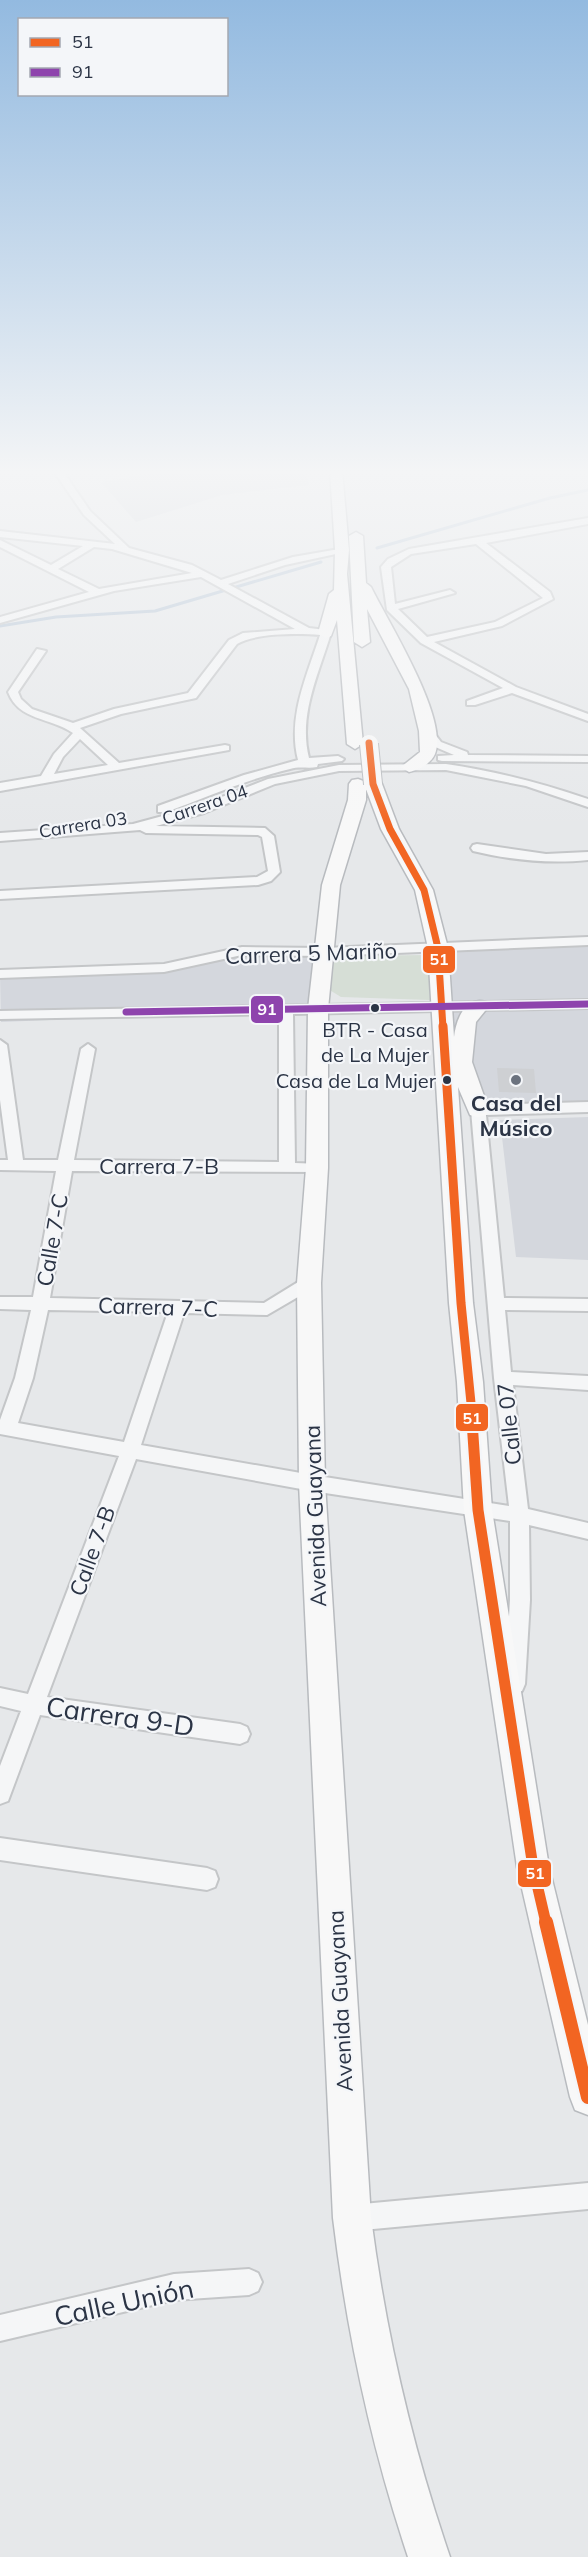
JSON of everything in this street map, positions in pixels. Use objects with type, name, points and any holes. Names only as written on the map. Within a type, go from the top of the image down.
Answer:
[{"type":"highway","points":[[326,633],[336,589]]},
{"type":"highway","name":"Avenida Guayana","points":[[342,589],[366,784],[423,890],[438,948],[461,1303],[470,1382],[478,1510],[533,1867],[588,2097]]},
{"type":"highway","points":[[359,589],[363,653]]},
{"type":"highway","points":[[366,589],[417,689],[427,731],[428,752],[425,758],[409,767]]},
{"type":"highway","name":"Avenida Guayana","points":[[362,744],[365,687]]},
{"type":"highway","name":"Avenida Guayana","points":[[366,784],[357,800],[331,885],[318,1009],[317,1168],[309,1283],[312,1483],[352,2218],[366,2319],[386,2420],[412,2510],[429,2557]]},
{"type":"highway","points":[[448,1089],[462,1060],[466,1022],[479,1006]]},
{"type":"highway","points":[[445,1032],[462,1060],[478,1110]]},
{"type":"street","points":[[92,589],[99,593]]},
{"type":"street","points":[[0,620],[109,589]]},
{"type":"street","points":[[232,589],[307,631]]},
{"type":"street","points":[[389,589],[391,608],[425,641],[512,689],[588,718]]},
{"type":"street","points":[[425,641],[498,624],[548,599],[540,589]]},
{"type":"street","points":[[391,608],[450,593]]},
{"type":"street","points":[[44,781],[75,730],[118,711],[192,696],[233,642],[243,636],[307,631],[326,633],[300,726],[300,751],[304,761],[327,770]]},
{"type":"street","points":[[41,651],[13,692],[15,699],[27,710],[75,730],[116,766]]},
{"type":"street","points":[[471,703],[512,689]]},
{"type":"street","points":[[427,731],[437,744],[447,750],[497,759],[588,759]]},
{"type":"street","points":[[0,787],[225,748]]},
{"type":"street","name":"Carrera 03","points":[[20,835],[139,816],[196,798],[262,771],[304,761],[497,759]]},
{"type":"street","name":"Carrera 04","points":[[0,837],[133,828],[200,810],[272,781],[327,770],[409,767],[446,768],[487,773],[530,783],[588,803]]},
{"type":"street","points":[[0,895],[258,881],[274,872],[268,836],[261,831],[164,831],[133,828]]},
{"type":"street","points":[[477,848],[530,857],[565,859],[588,856]]},
{"type":"street","name":"Carrera 5 Mariño","points":[[0,974],[164,968],[242,951],[324,952],[588,942]]},
{"type":"street","points":[[0,1015],[588,1004]]},
{"type":"street","points":[[286,1009],[287,1168]]},
{"type":"street","points":[[0,1045],[8,1165]]},
{"type":"street","name":"Calle 7-C","points":[[3,1428],[21,1394],[41,1304],[64,1166],[88,1049]]},
{"type":"street","points":[[478,1110],[588,1107]]},
{"type":"street","name":"Calle 07","points":[[478,1110],[498,1304],[503,1378],[519,1515],[520,1600],[513,1738]]},
{"type":"street","name":"Carrera 7-B","points":[[8,1165],[317,1168]]},
{"type":"street","name":"Carrera 7-C","points":[[0,1303],[267,1309],[309,1283]]},
{"type":"street","points":[[498,1304],[588,1305]]},
{"type":"street","name":"Calle 7-B","points":[[0,1794],[130,1450],[178,1306]]},
{"type":"street","points":[[503,1378],[588,1383]]},
{"type":"street","points":[[3,1428],[312,1483],[519,1515],[588,1531]]},
{"type":"street","name":"Carrera 9-D","points":[[0,1697],[35,1705],[240,1734]]},
{"type":"street","points":[[0,1849],[207,1879]]},
{"type":"street","points":[[352,2218],[588,2196]]},
{"type":"street","name":"Calle Unión","points":[[0,2328],[174,2287],[249,2282]]},
{"type":"shaded area","points":[[588,941],[588,1107],[478,1110],[444,1036],[438,948]]},
{"type":"shaded area","points":[[242,951],[324,952],[318,1009],[1,1022],[0,974],[164,968]]},
{"type":"shaded area","points":[[428,955],[430,1000],[341,997],[328,989],[331,961],[340,956]]},
{"type":"shaded area","points":[[588,1117],[588,1260],[516,1257],[500,1120]]},
{"type":"building","name":"Casa del Músico","points":[[497,1068],[534,1069],[536,1093],[499,1092]]},
{"type":"waterway","points":[[0,626],[56,617],[155,611],[228,589]]},
{"type":"transit line","name":"51","points":[[369,743],[373,784],[390,829],[424,890],[438,948],[461,1303],[470,1382],[478,1510],[533,1867],[588,2097]]},
{"type":"transit line","name":"91","points":[[126,1012],[588,1004]]},
{"type":"place","name":"BTR - Casa de La Mujer","points":[[375,1008]]},
{"type":"place","name":"Casa de La Mujer","points":[[447,1080]]},
{"type":"place","name":"Casa del Músico","points":[[516,1080]]}]
